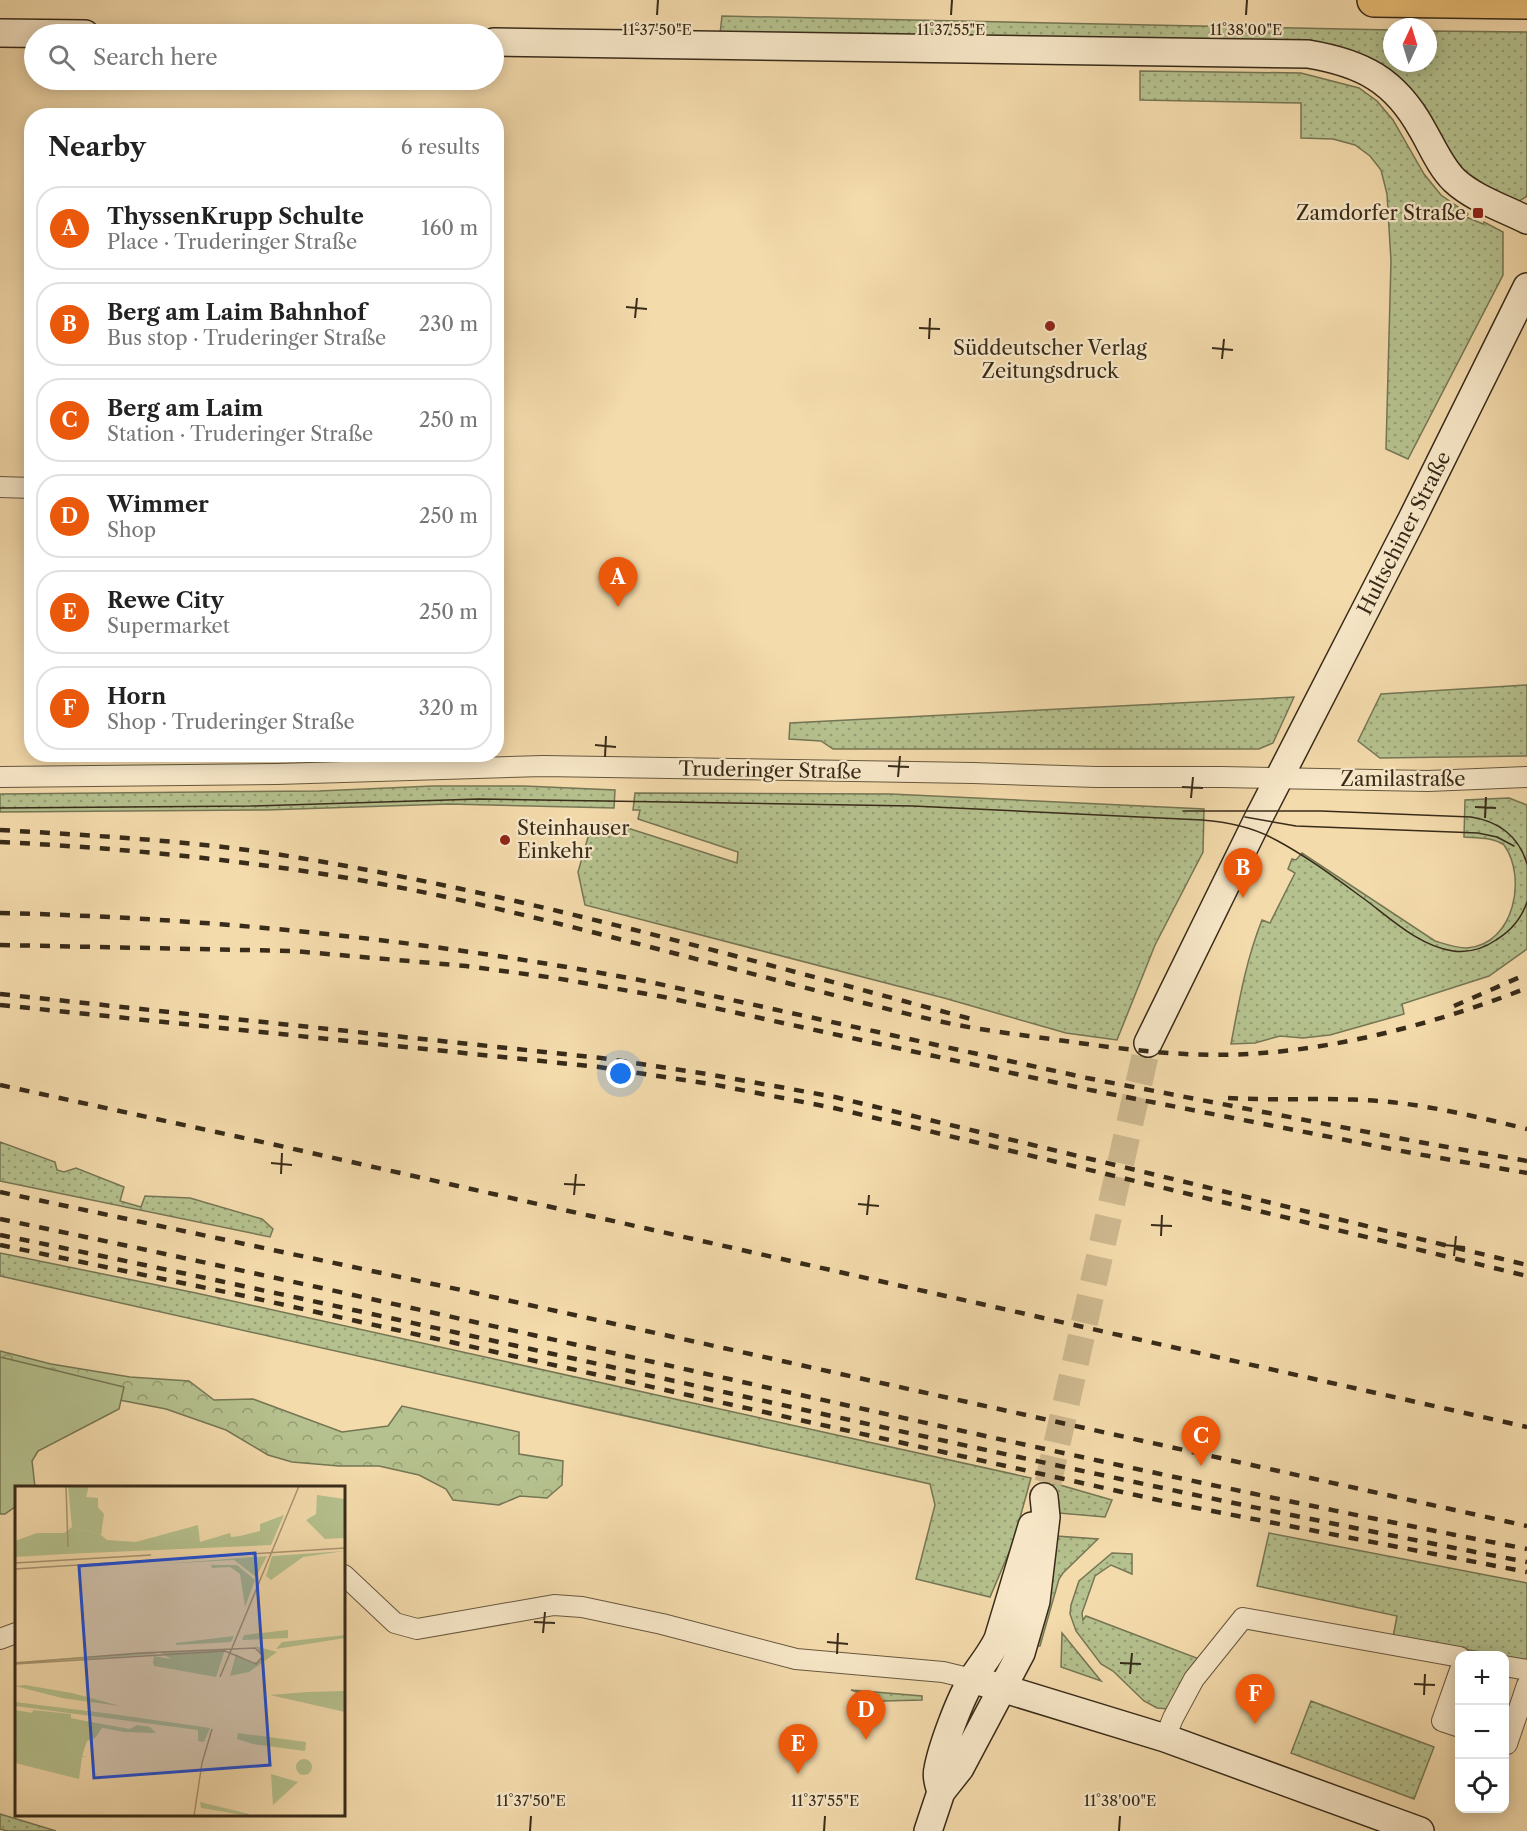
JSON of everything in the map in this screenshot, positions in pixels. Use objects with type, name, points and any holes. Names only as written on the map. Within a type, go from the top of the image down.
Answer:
[{"type":"highway","points":[[1374,0],[1527,2]]},
{"type":"street","points":[[0,33],[24,33]]},
{"type":"street","points":[[504,42],[1308,54],[1334,58],[1374,75],[1393,90],[1415,116],[1445,169],[1455,181],[1469,191],[1527,220]]},
{"type":"street","name":"Hultschiner Straße","points":[[1279,778],[1412,519],[1527,287]]},
{"type":"street","points":[[0,487],[24,488]]},
{"type":"street","name":"Truderinger Straße","points":[[0,777],[277,774],[543,766],[1096,777],[1279,778]]},
{"type":"street","name":"Zamilastraße","points":[[1279,778],[1436,781],[1527,777]]},
{"type":"street","points":[[1148,1043],[1279,778]]},
{"type":"street","points":[[928,1831],[941,1792],[960,1768],[1004,1689],[1021,1653],[1036,1601],[1046,1517],[1046,1490],[1036,1514],[998,1639],[992,1652],[972,1679],[958,1708],[937,1772],[941,1792]]},
{"type":"street","points":[[345,1576],[395,1623],[417,1629],[554,1605],[582,1607],[662,1624],[796,1659],[943,1672],[1165,1738],[1420,1831]]},
{"type":"street","points":[[1165,1738],[1194,1679],[1243,1618],[1455,1656]]},
{"type":"street","points":[[0,1639],[15,1633]]},
{"type":"street","points":[[1509,1667],[1527,1670]]},
{"type":"street","points":[[1455,1684],[1442,1721],[1455,1725]]},
{"type":"street","points":[[1509,1741],[1527,1685]]},
{"type":"green space","points":[[722,16],[1383,30],[1383,72],[1437,72],[1437,31],[1527,32],[1527,196],[1518,202],[1466,178],[1374,65],[720,34]]},
{"type":"green space","points":[[1140,71],[1301,73],[1359,88],[1377,101],[1393,120],[1424,174],[1441,195],[1468,214],[1466,217],[1483,224],[1484,222],[1503,232],[1503,275],[1408,459],[1386,449],[1391,261],[1387,194],[1381,170],[1370,156],[1355,145],[1333,139],[1301,138],[1301,103],[1140,100]]},
{"type":"green space","points":[[1527,685],[1527,756],[1380,758],[1358,741],[1381,694]]},
{"type":"green space","points":[[1294,697],[1273,743],[1259,749],[833,749],[821,741],[789,739],[790,723]]},
{"type":"green space","points":[[433,786],[524,786],[615,790],[614,808],[449,804],[265,810],[0,812],[0,794],[319,791]]},
{"type":"green space","points":[[635,793],[891,794],[1204,809],[1203,852],[1155,945],[1117,1040],[1066,1033],[944,998],[585,905],[578,872],[592,823],[615,824],[737,863],[738,852],[638,819],[640,810],[633,810]]},
{"type":"green space","points":[[1509,798],[1527,805],[1527,949],[1489,976],[1402,1004],[1404,1014],[1330,1035],[1303,1038],[1280,1036],[1255,1043],[1231,1044],[1243,981],[1256,935],[1262,920],[1270,923],[1295,873],[1288,869],[1292,859],[1296,860],[1302,853],[1435,941],[1463,948],[1483,944],[1496,935],[1506,922],[1515,891],[1515,874],[1511,858],[1500,842],[1464,837],[1465,800]]},
{"type":"green space","points":[[0,1142],[55,1162],[57,1170],[64,1172],[76,1168],[124,1187],[120,1201],[141,1207],[145,1196],[190,1198],[262,1219],[273,1229],[270,1237],[0,1181]]},
{"type":"green space","points":[[0,1253],[196,1293],[1031,1478],[1013,1543],[990,1597],[916,1579],[935,1505],[930,1484],[0,1276]]},
{"type":"green space","points":[[0,1351],[51,1364],[130,1377],[189,1381],[214,1400],[253,1399],[342,1432],[388,1426],[402,1406],[519,1432],[519,1454],[563,1461],[562,1485],[547,1498],[520,1496],[499,1505],[453,1500],[446,1489],[419,1475],[379,1466],[339,1466],[292,1462],[268,1455],[226,1430],[166,1409],[0,1377]]},
{"type":"green space","points":[[0,1357],[124,1387],[119,1409],[38,1451],[32,1461],[35,1486],[15,1486],[15,1507],[5,1514],[0,1514]]},
{"type":"green space","points":[[1053,1483],[1112,1500],[1105,1517],[1059,1513],[1056,1536],[1098,1539],[1059,1579],[1040,1646],[1033,1646],[1051,1519]]},
{"type":"green space","points":[[1269,1533],[1527,1583],[1527,1661],[1509,1658],[1509,1651],[1475,1651],[1393,1637],[1397,1616],[1257,1586]]},
{"type":"green space","points":[[1112,1553],[1132,1554],[1132,1574],[1111,1565],[1095,1576],[1082,1613],[1083,1620],[1086,1616],[1202,1660],[1168,1709],[1157,1708],[1144,1701],[1113,1671],[1101,1664],[1076,1631],[1070,1614],[1079,1581]]},
{"type":"green space","points":[[1062,1633],[1101,1681],[1061,1667]]},
{"type":"green space","points":[[851,1690],[922,1696],[922,1700],[882,1701]]},
{"type":"green space","points":[[1311,1701],[1434,1747],[1414,1799],[1291,1753]]},
{"type":"green space","points":[[0,1814],[56,1831],[0,1829]]},
{"type":"tunnel","points":[[1048,1483],[1148,1043]]},
{"type":"tram line","points":[[0,808],[251,806],[479,799],[913,806],[1202,820],[1240,826],[1276,840],[1323,869],[1407,931],[1441,948],[1453,951],[1475,950],[1491,943],[1515,924],[1527,902]]},
{"type":"tram line","points":[[1183,811],[1321,811],[1471,817],[1490,822],[1506,831],[1519,845],[1527,864]]},
{"type":"tram line","points":[[1245,817],[1296,826],[1478,833],[1497,837],[1514,846]]},
{"type":"railway","points":[[0,830],[225,847],[386,873],[557,911],[979,1021]]},
{"type":"railway","points":[[0,842],[178,855],[356,879],[473,903],[943,1022],[1010,1034],[1156,1052],[1235,1055],[1328,1045],[1430,1021],[1527,988]]},
{"type":"railway","points":[[0,913],[245,926],[407,943],[569,967],[650,982],[1087,1078],[1527,1161]]},
{"type":"railway","points":[[0,945],[293,951],[466,966],[555,978],[664,997],[1085,1089],[1417,1154],[1527,1173]]},
{"type":"railway","points":[[1454,1006],[1527,974]]},
{"type":"railway","points":[[0,994],[601,1058],[713,1075],[835,1097],[1527,1265]]},
{"type":"railway","points":[[0,1005],[599,1067],[711,1084],[834,1108],[1527,1276]]},
{"type":"railway","points":[[0,1085],[1527,1427]]},
{"type":"railway","points":[[1228,1098],[1379,1101],[1416,1105],[1527,1129]]},
{"type":"railway","points":[[0,1192],[466,1291],[1527,1526]]},
{"type":"railway","points":[[0,1219],[382,1301],[1145,1471],[1527,1549]]},
{"type":"railway","points":[[0,1235],[382,1316],[1145,1484],[1527,1562]]},
{"type":"railway","points":[[0,1245],[240,1295],[1176,1504],[1527,1572]]},
{"type":"place","name":"Zamdorfer Straße","points":[[1478,213]]},
{"type":"place","name":"Süddeutscher Verlag Zeitungsdruck","points":[[1050,326]]},
{"type":"place","name":"ThyssenKrupp Schulte","points":[[618,607]]},
{"type":"place","name":"Steinhauser Einkehr","points":[[505,840]]},
{"type":"place","name":"Berg am Laim Bahnhof","points":[[1243,898]]},
{"type":"place","name":"Berg am Laim","points":[[1201,1466]]},
{"type":"place","name":"Horn","points":[[1255,1724]]},
{"type":"place","name":"Wimmer","points":[[866,1740]]},
{"type":"place","name":"Rewe City","points":[[798,1774]]}]
